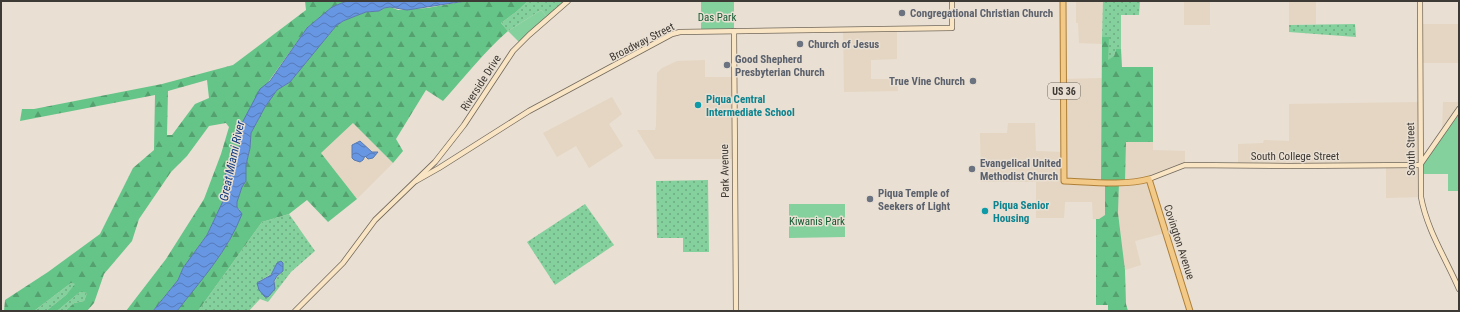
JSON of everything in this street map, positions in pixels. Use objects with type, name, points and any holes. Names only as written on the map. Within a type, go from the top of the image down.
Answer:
[{"type":"main road","name":"South College Street","points":[[1063,1],[1064,181],[1105,182],[1141,181],[1149,179]]},
{"type":"main road","name":"Covington Avenue","points":[[1149,179],[1190,311]]},
{"type":"street","name":"Riverside Drive","points":[[416,181],[435,162],[464,125],[513,51],[568,1]]},
{"type":"street","name":"Broadway Street","points":[[416,181],[529,111],[672,34],[680,32],[952,28],[952,1]]},
{"type":"street","name":"South Street","points":[[1420,1],[1421,197],[1424,209],[1459,289]]},
{"type":"street","name":"Park Avenue","points":[[734,31],[736,311]]},
{"type":"street","points":[[1420,165],[1459,109]]},
{"type":"street","points":[[435,162],[439,168]]},
{"type":"street","name":"South College Street","points":[[1149,179],[1185,165],[1420,165]]},
{"type":"street","points":[[295,311],[330,275],[339,268],[375,220],[416,181]]},
{"type":"shaded area","points":[[1076,1],[1103,1],[1102,44],[1079,43],[1078,23],[1076,23]]},
{"type":"shaded area","points":[[1184,1],[1210,1],[1210,25],[1184,25]]},
{"type":"shaded area","points":[[1289,1],[1316,1],[1316,24],[1289,25]]},
{"type":"shaded area","points":[[1420,24],[1459,24],[1459,63],[1420,63]]},
{"type":"shaded area","points":[[843,29],[897,29],[897,59],[871,60],[871,79],[897,79],[898,91],[844,92]]},
{"type":"shaded area","points":[[705,60],[705,77],[733,77],[734,159],[655,159],[637,130],[655,130],[657,73],[662,68],[677,61]]},
{"type":"shaded area","points":[[1102,78],[1101,182],[1105,182],[1105,215],[1099,219],[1093,219],[1092,202],[1065,202],[1064,218],[1036,218],[1036,182],[981,182],[980,133],[1007,133],[1008,123],[1035,123],[1036,151],[1064,152],[1064,79]]},
{"type":"shaded area","points":[[612,97],[622,114],[609,124],[623,146],[589,168],[576,146],[557,157],[543,133]]},
{"type":"shaded area","points":[[1420,102],[1421,197],[1386,198],[1386,166],[1238,166],[1238,144],[1263,143],[1264,140],[1289,141],[1289,104]]},
{"type":"shaded area","points":[[1443,102],[1459,102],[1459,109],[1442,134]]},
{"type":"shaded area","points":[[353,123],[393,163],[357,199],[321,153]]},
{"type":"shaded area","points":[[1126,141],[1153,142],[1153,150],[1185,151],[1185,165],[1149,179],[1165,233],[1135,241],[1141,265],[1125,270],[1118,213],[1119,182],[1125,182]]},
{"type":"green space","points":[[305,1],[347,1],[332,7],[307,28],[269,81],[240,135],[240,143],[233,166],[226,170],[227,190],[207,235],[183,268],[178,280],[153,311],[126,311],[166,259],[204,199],[221,154],[229,127],[226,123],[209,126],[187,156],[171,172],[139,219],[132,241],[104,274],[94,303],[87,311],[65,311],[74,303],[84,301],[87,293],[80,292],[57,311],[46,311],[66,295],[75,284],[71,283],[34,311],[4,311],[5,300],[48,272],[100,234],[133,168],[154,150],[155,95],[20,121],[22,109],[34,109],[162,84],[233,65],[306,10]],"holes":[[[207,80],[209,98],[195,104],[172,135],[167,135],[168,91]]]},
{"type":"green space","points":[[466,1],[528,1],[501,23],[508,31],[482,56],[443,101],[426,90],[396,139],[403,151],[393,163],[353,123],[321,153],[357,199],[328,222],[307,200],[289,214],[262,222],[198,311],[177,311],[218,258],[236,227],[240,210],[237,207],[237,201],[246,181],[246,165],[250,148],[251,133],[265,107],[277,90],[290,82],[336,26],[343,21],[366,12],[379,11],[384,8],[390,7],[398,10],[427,8]]},
{"type":"green space","points":[[528,1],[568,1],[548,18],[541,10],[508,31],[501,23]]},
{"type":"green space","points":[[1103,1],[1140,1],[1139,15],[1121,15],[1121,49],[1116,49],[1114,56],[1108,61],[1108,37],[1102,37]]},
{"type":"green space","name":"Das Park","points":[[701,2],[734,2],[734,31],[701,31]]},
{"type":"green space","points":[[541,10],[548,18],[520,43],[508,31]]},
{"type":"green space","points":[[1355,24],[1356,37],[1289,32],[1289,25]]},
{"type":"green space","points":[[1102,37],[1109,37],[1108,60],[1114,56],[1116,49],[1121,49],[1122,67],[1153,67],[1153,142],[1126,142],[1125,182],[1119,182],[1118,213],[1125,270],[1126,304],[1128,311],[1108,311],[1108,305],[1096,305],[1096,219],[1099,219],[1105,215],[1105,183],[1101,182]]},
{"type":"green space","points":[[1459,109],[1459,191],[1448,191],[1448,174],[1420,174],[1420,165]]},
{"type":"green space","points":[[708,180],[709,252],[683,252],[683,238],[657,238],[656,181]]},
{"type":"green space","points":[[585,204],[614,245],[555,285],[527,242]]},
{"type":"green space","name":"Kiwanis Park","points":[[789,204],[845,204],[845,237],[789,238]]},
{"type":"green space","points":[[289,214],[315,251],[291,272],[268,302],[260,299],[249,311],[198,311],[262,222]],"holes":[[[283,271],[277,277],[274,289],[257,283],[271,274]]]},
{"type":"green space","points":[[71,283],[76,284],[66,295],[46,311],[34,311]]},
{"type":"green space","points":[[80,292],[87,293],[84,301],[74,303],[65,311],[57,311]]},
{"type":"water","points":[[347,1],[466,1],[407,10],[390,7],[384,8],[379,11],[366,12],[343,21],[336,26],[290,82],[277,90],[265,107],[251,133],[250,148],[246,165],[246,181],[242,187],[237,202],[237,207],[242,214],[222,253],[177,311],[153,311],[178,280],[183,268],[207,235],[227,190],[226,183],[224,181],[226,170],[233,166],[240,144],[241,125],[260,89],[270,81],[307,28],[332,7]]},
{"type":"water","points":[[360,141],[372,152],[378,152],[373,158],[368,159],[365,156],[360,162],[352,158],[352,145]]},
{"type":"water","points":[[281,261],[283,263],[283,271],[274,281],[275,289],[268,297],[265,297],[259,290],[257,283],[271,275],[277,263]]},
{"type":"place","name":"Congregational Christian Church","points":[[902,13]]},
{"type":"place","name":"Church of Jesus","points":[[800,44]]},
{"type":"place","name":"Good Shepherd Presbyterian Church","points":[[727,65]]},
{"type":"place","name":"True Vine Church","points":[[973,81]]},
{"type":"place","name":"Piqua Central Intermediate School","points":[[698,105]]},
{"type":"place","name":"Evangelical United Methodist Church","points":[[972,169]]},
{"type":"place","name":"Piqua Temple of Seekers of Light","points":[[870,199]]},
{"type":"place","name":"Piqua Senior Housing","points":[[985,211]]},
{"type":"water label","name":"Great Miami River","points":[[232,161]]}]
